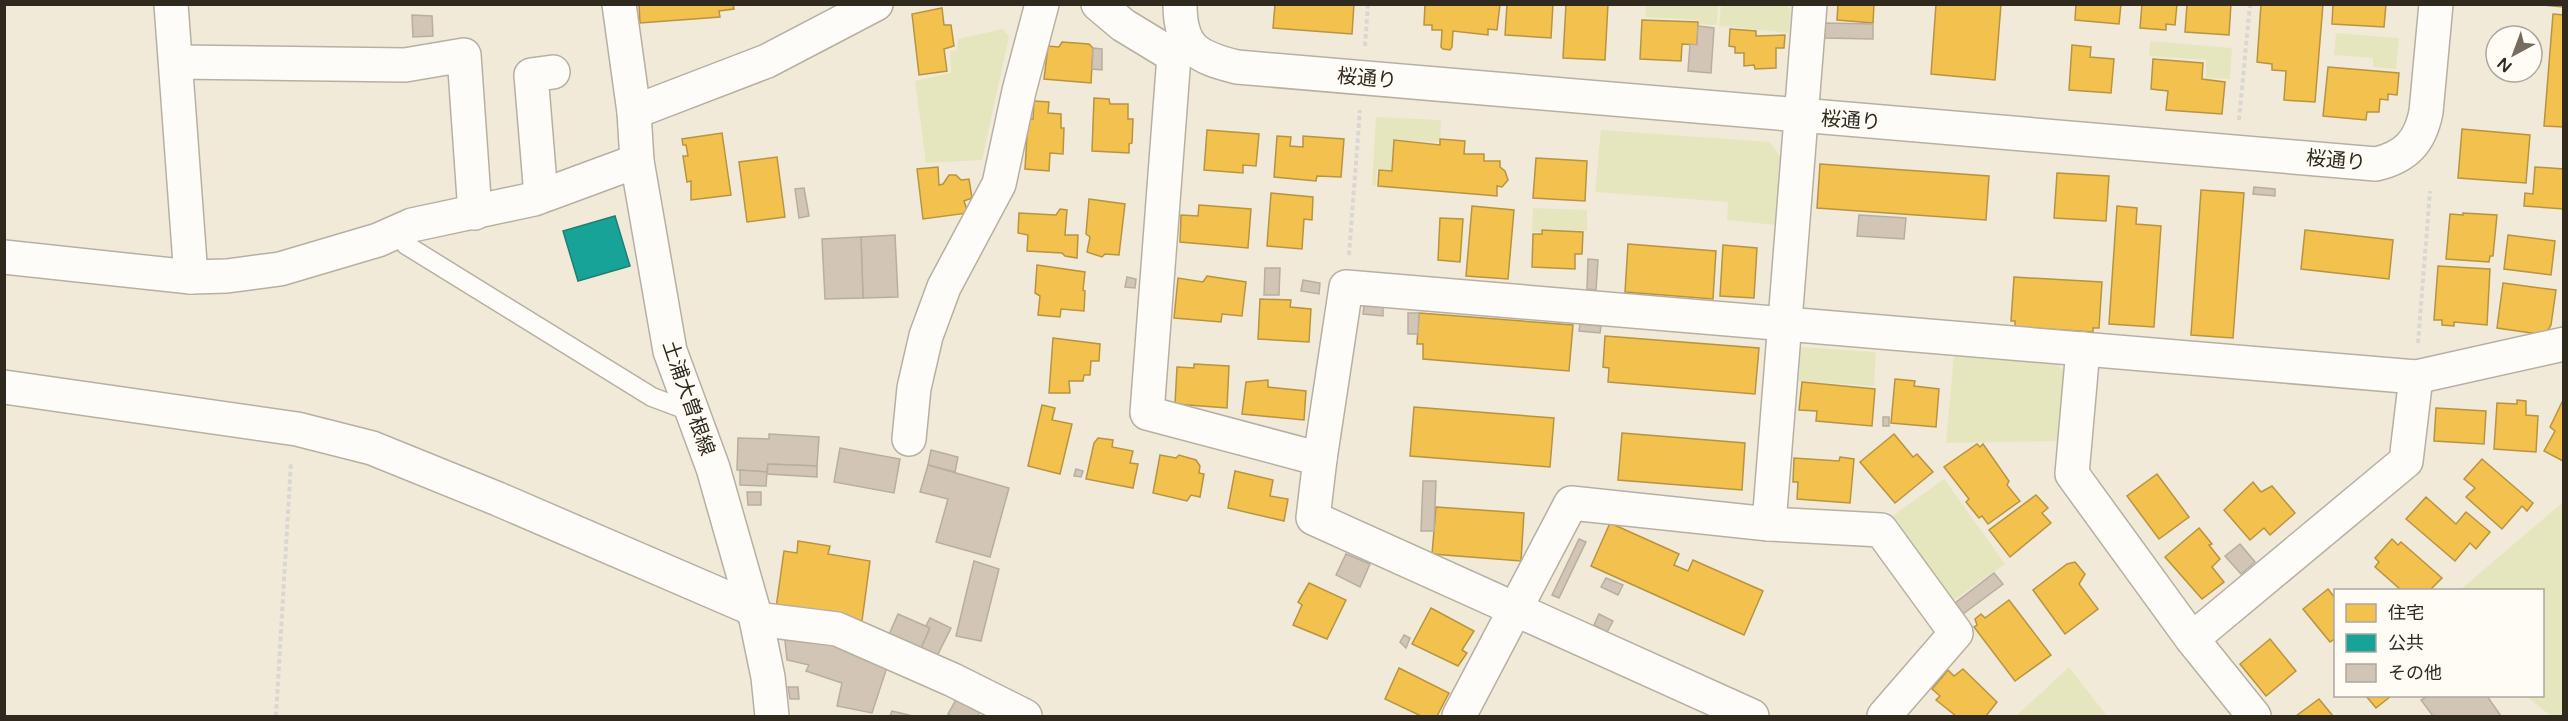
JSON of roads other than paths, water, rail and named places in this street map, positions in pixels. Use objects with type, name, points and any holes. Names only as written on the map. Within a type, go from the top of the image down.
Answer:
[{"type":"street","points":[[171,4],[191,277]]},
{"type":"street","name":"土浦大曽根線","points":[[619,4],[634,112],[637,162],[670,351],[713,468],[755,614],[768,677],[772,717]]},
{"type":"street","points":[[634,112],[767,61],[824,17],[876,4]]},
{"type":"street","points":[[909,440],[914,388],[926,336],[944,287],[999,184],[1019,91],[1042,4]]},
{"type":"street","name":"桜通り","points":[[1098,4],[1123,25],[1181,50],[1237,67],[2376,164],[2405,153],[2423,128],[2436,4]]},
{"type":"street","points":[[1180,4],[1181,50],[1147,414],[1320,459]]},
{"type":"street","points":[[1769,524],[1810,4]]},
{"type":"street","points":[[176,62],[405,65],[464,55],[475,213]]},
{"type":"street","points":[[541,196],[531,75],[554,72]]},
{"type":"street","points":[[4,257],[191,277],[227,276],[280,269],[332,256],[412,225],[475,213],[541,196],[637,162]]},
{"type":"street","points":[[1752,717],[1313,518],[1346,287],[2416,377],[2564,344]]},
{"type":"street","points":[[2083,349],[2072,474],[2192,639],[2254,717]]},
{"type":"street","points":[[2192,639],[2406,461],[2416,377]]},
{"type":"street","points":[[4,387],[297,429],[372,448],[498,499],[755,614],[837,629],[953,680],[1025,717]]},
{"type":"street","points":[[1459,717],[1570,504],[1769,524],[1881,530],[1956,633],[1884,717]]},
{"type":"lane","points":[[397,232],[406,245],[652,397],[692,412]]}]
